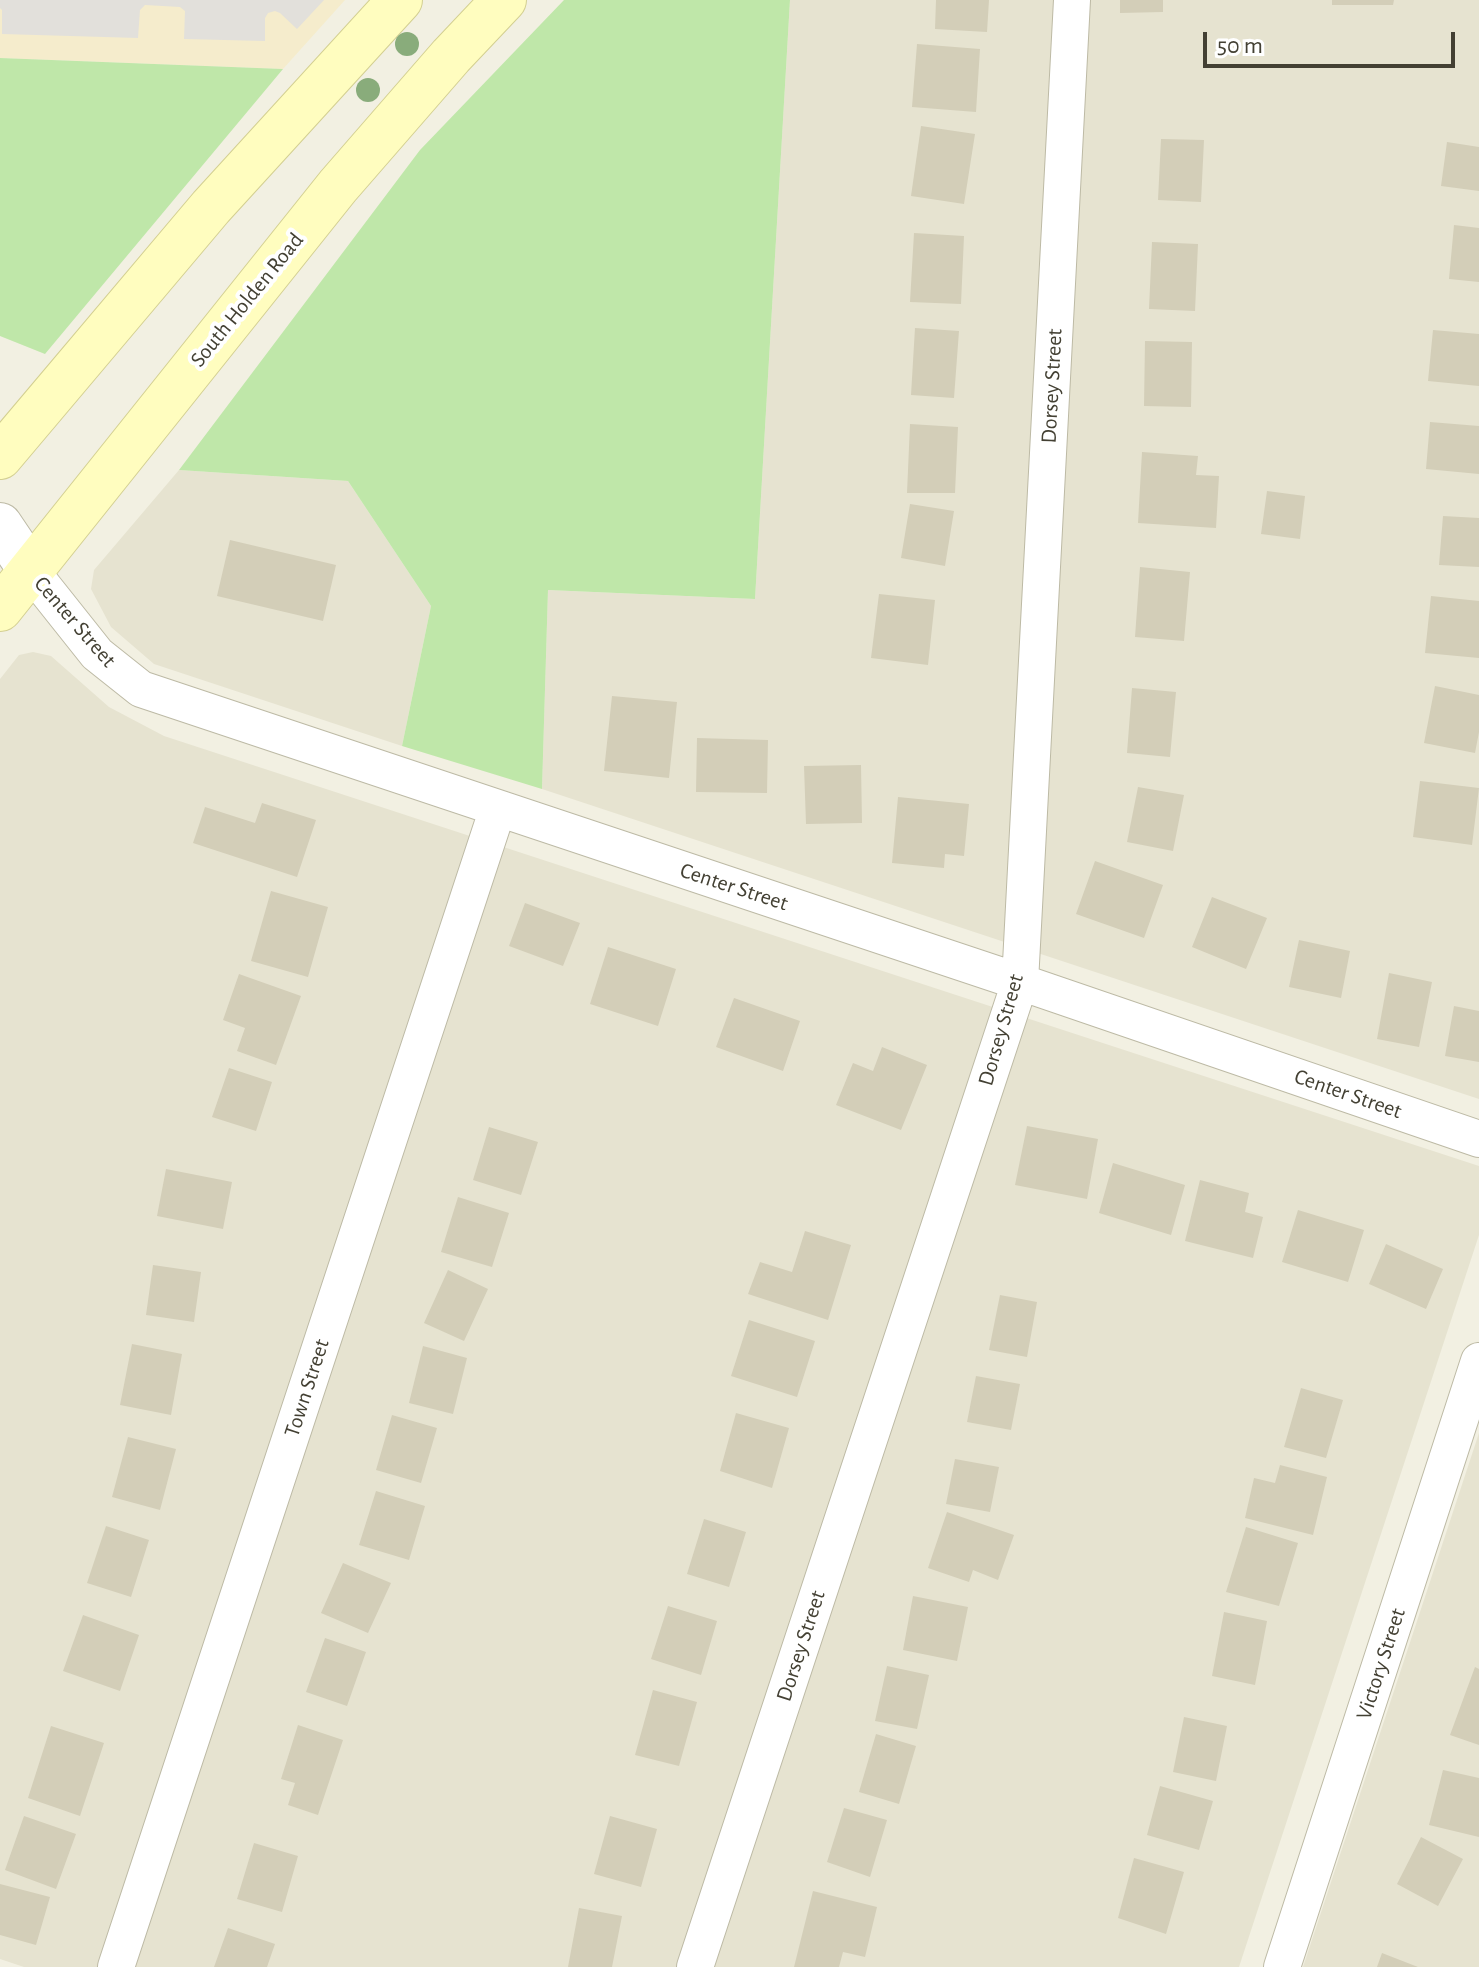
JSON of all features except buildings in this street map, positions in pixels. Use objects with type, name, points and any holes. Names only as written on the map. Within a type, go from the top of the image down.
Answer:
[{"type":"main road","points":[[0,457],[211,207],[400,0]]},
{"type":"main road","name":"South Holden Road","points":[[0,609],[338,186],[504,0]]},
{"type":"street","name":"Dorsey Street","points":[[695,1967],[1020,982],[1072,0]]},
{"type":"street","points":[[0,525],[31,571]]},
{"type":"street","name":"Center Street","points":[[31,571],[97,654],[141,689],[1020,982],[1479,1139]]},
{"type":"street","name":"Town Street","points":[[116,1967],[498,808]]},
{"type":"street","name":"Victory Street","points":[[1282,1967],[1479,1361]]},
{"type":"shaded area","points":[[0,0],[345,0],[283,69],[0,58]]},
{"type":"shaded area","points":[[0,0],[324,0],[297,29],[280,13],[268,13],[265,18],[265,41],[184,39],[185,11],[180,7],[145,5],[140,10],[138,38],[2,34]]},
{"type":"shaded area","points":[[790,0],[1479,0],[1479,1099],[542,789],[548,590],[755,599]]},
{"type":"shaded area","points":[[179,470],[348,481],[431,606],[402,746],[154,664],[111,627],[91,589],[94,570]]},
{"type":"shaded area","points":[[33,652],[51,656],[109,707],[164,736],[1479,1166],[1479,1235],[1239,1967],[24,1967],[0,1959],[0,679],[19,655]]},
{"type":"shaded area","points":[[1479,1433],[1479,1967],[1303,1967]]},
{"type":"green space","points":[[564,0],[790,0],[755,599],[548,590],[542,789],[402,746],[431,606],[348,481],[179,470],[420,150]]},
{"type":"green space","points":[[0,58],[283,69],[45,354],[0,336]]}]
